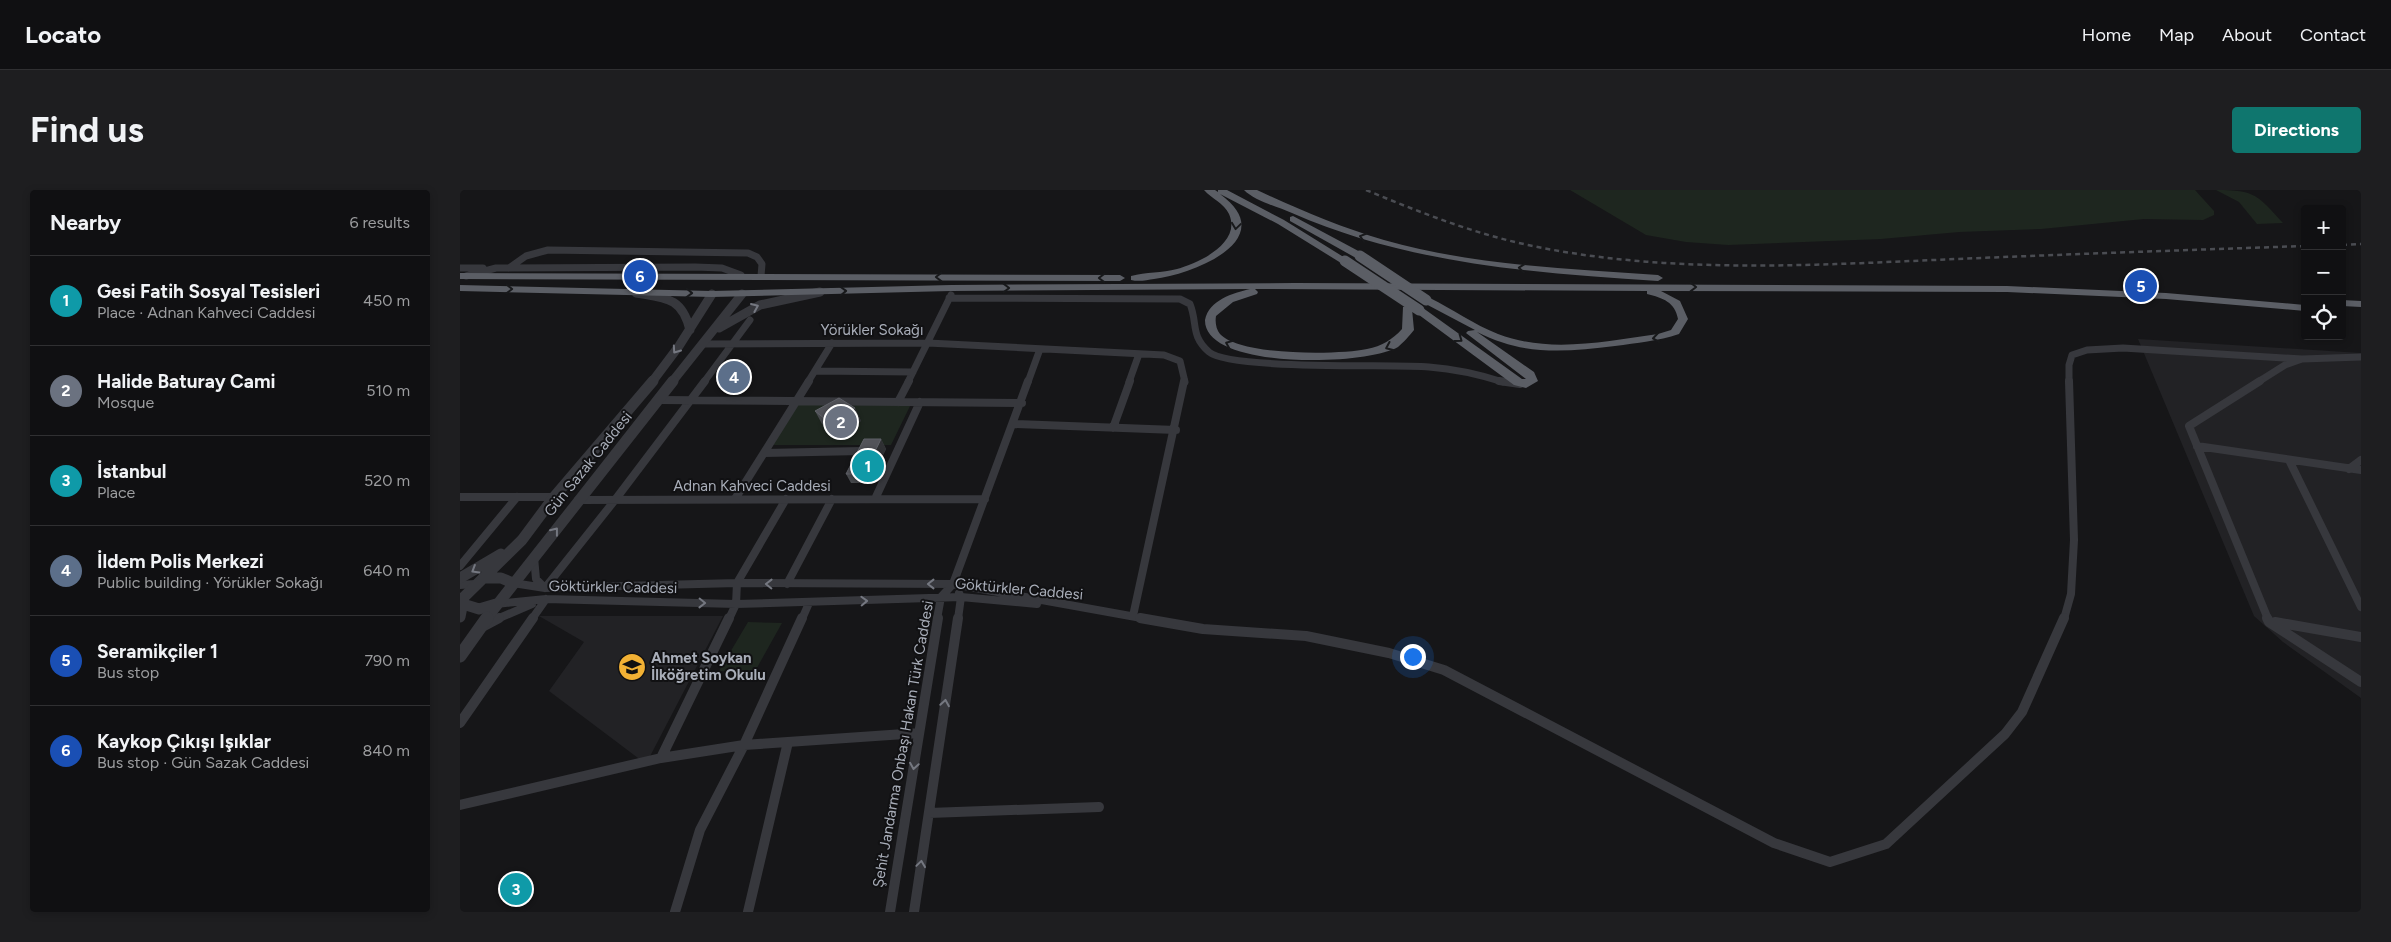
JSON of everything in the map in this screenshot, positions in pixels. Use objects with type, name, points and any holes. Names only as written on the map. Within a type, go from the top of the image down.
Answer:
[{"type":"highway","points":[[1135,278],[1175,273],[1191,268],[1212,258],[1229,245],[1237,228],[1237,218],[1230,206],[1209,190]]},
{"type":"highway","points":[[1219,190],[1281,222],[1345,261],[1419,310],[1520,384],[1531,383],[1533,378],[1426,300],[1360,256],[1236,190]]},
{"type":"highway","points":[[1249,190],[1331,226],[1422,252],[1520,268],[1658,278]]},
{"type":"highway","points":[[1295,286],[1246,293],[1229,299],[1210,316],[1209,322],[1212,332],[1225,343],[1254,351],[1304,356],[1360,354],[1384,350],[1402,340],[1410,327],[1410,318],[1406,309],[1345,261]]},
{"type":"highway","points":[[462,273],[1135,278],[1658,278],[2068,283],[2167,288],[2301,300]]},
{"type":"highway","points":[[712,294],[719,282],[741,276],[751,278],[753,282],[742,294]]},
{"type":"highway","points":[[460,288],[712,294],[823,292],[952,293],[1295,286],[2017,289],[2166,296],[2301,308]]},
{"type":"highway","points":[[1426,300],[1494,336],[1538,348],[1564,349],[1660,337],[1673,333],[1682,325],[1683,316],[1679,307],[1664,294],[1597,287]]},
{"type":"highway","points":[[2346,303],[2361,304]]},
{"type":"highway","points":[[2346,311],[2361,313]]},
{"type":"street","points":[[509,268],[523,257],[548,250],[748,253],[757,257],[762,264],[761,276]]},
{"type":"street","points":[[462,273],[496,268],[722,268],[741,276]]},
{"type":"street","points":[[632,292],[667,299],[679,304],[686,313],[690,330]]},
{"type":"street","points":[[713,332],[760,305],[779,299],[823,292]]},
{"type":"street","points":[[898,402],[952,293],[1180,299],[1190,304],[1193,311],[1195,335],[1209,352],[1217,357],[1257,363],[1428,367],[1472,372],[1500,381],[1520,384]]},
{"type":"street","name":"Gün Sazak Caddesi","points":[[460,617],[461,604],[464,597],[519,543],[554,497],[656,378],[690,330],[712,294]]},
{"type":"street","name":"Gün Sazak Caddesi","points":[[460,656],[513,582],[742,294]]},
{"type":"street","points":[[534,557],[536,579],[544,588],[615,500],[750,320]]},
{"type":"street","points":[[735,499],[832,343]]},
{"type":"street","name":"Yörükler Sokağı","points":[[703,344],[928,343],[1164,355],[1180,361],[1185,383],[1176,430]]},
{"type":"street","points":[[1100,610],[1203,630],[1306,636],[1390,653],[1444,670],[1774,842],[1830,862],[1886,844],[2005,734],[2022,712],[2063,623],[2071,594],[2074,540],[2069,365],[2072,355],[2087,350],[2123,348],[2302,358],[2361,357]]},
{"type":"street","name":"Şehit Jandarma Onbaşı Hakan Türk Caddesi","points":[[890,912],[942,597],[953,584],[1022,403],[1040,350]]},
{"type":"street","points":[[1113,428],[1138,354]]},
{"type":"street","points":[[2302,358],[2285,365],[2189,426],[2269,622],[2361,682]]},
{"type":"street","points":[[815,371],[913,372]]},
{"type":"street","points":[[659,400],[1022,403]]},
{"type":"street","points":[[875,499],[920,402]]},
{"type":"street","points":[[1014,424],[1176,430],[1133,616]]},
{"type":"street","points":[[2197,446],[2361,470]]},
{"type":"street","points":[[764,453],[862,451]]},
{"type":"street","points":[[2289,460],[2361,607]]},
{"type":"street","points":[[2349,469],[2361,460]]},
{"type":"street","points":[[460,497],[554,497]]},
{"type":"street","points":[[460,566],[517,497]]},
{"type":"street","points":[[661,758],[736,604],[737,583],[786,499]]},
{"type":"street","points":[[787,584],[832,499]]},
{"type":"street","name":"Adnan Kahveci Caddesi","points":[[578,500],[985,499]]},
{"type":"street","points":[[460,578],[519,543]]},
{"type":"street","points":[[460,585],[501,578],[513,582]]},
{"type":"street","name":"Göktürkler Caddesi","points":[[513,582],[544,588],[737,583],[953,584],[1100,610]]},
{"type":"street","points":[[914,912],[961,597],[953,584]]},
{"type":"street","name":"Göktürkler Caddesi","points":[[496,604],[546,599],[736,604],[961,597],[1100,610]]},
{"type":"street","points":[[479,629],[506,613],[546,599]]},
{"type":"street","points":[[460,723],[546,599]]},
{"type":"street","points":[[675,912],[700,830],[744,745],[809,603]]},
{"type":"street","points":[[461,604],[470,609],[484,609],[496,604]]},
{"type":"street","points":[[2269,622],[2361,637]]},
{"type":"street","points":[[460,805],[661,758],[744,745],[919,733]]},
{"type":"street","points":[[748,912],[788,742]]},
{"type":"street","points":[[929,813],[1099,807]]},
{"type":"shaded area","points":[[1570,190],[2195,190],[2214,211],[2214,215],[2203,220],[2144,219],[2041,229],[1959,232],[1881,239],[1728,245],[1686,242],[1646,235]]},
{"type":"shaded area","points":[[2216,190],[2240,191],[2255,196],[2283,223],[2257,224],[2239,202]]},
{"type":"shaded area","points":[[2138,339],[2361,353],[2361,698],[2283,642],[2254,616]]},
{"type":"shaded area","points":[[797,404],[911,404],[891,445],[773,445]]},
{"type":"shaded area","name":"Ahmet Soykan İlköğretim Okulu","points":[[539,616],[723,616],[646,764],[549,691],[584,642]]},
{"type":"shaded area","points":[[748,622],[782,623],[754,673],[719,671]]},
{"type":"building","points":[[839,398],[855,408],[830,423],[815,411]]},
{"type":"building","points":[[864,439],[881,439],[864,474],[846,474]]},
{"type":"railway","points":[[1366,190],[1426,214],[1507,240],[1581,254],[1634,261],[1742,266],[1849,264],[2301,246]]},
{"type":"railway","points":[[2346,245],[2361,244]]},
{"type":"place","name":"Kaykop Çıkışı Işıklar","points":[[640,276]]},
{"type":"place","name":"Seramikçiler 1","points":[[2141,286]]},
{"type":"place","name":"İldem Polis Merkezi","points":[[734,377]]},
{"type":"place","name":"Halide Baturay Cami","points":[[841,422]]},
{"type":"place","name":"Gesi Fatih Sosyal Tesisleri","points":[[868,466]]},
{"type":"place","name":"Ahmet Soykan İlköğretim Okulu","points":[[632,667]]},
{"type":"place","name":"İstanbul","points":[[516,889]]}]
